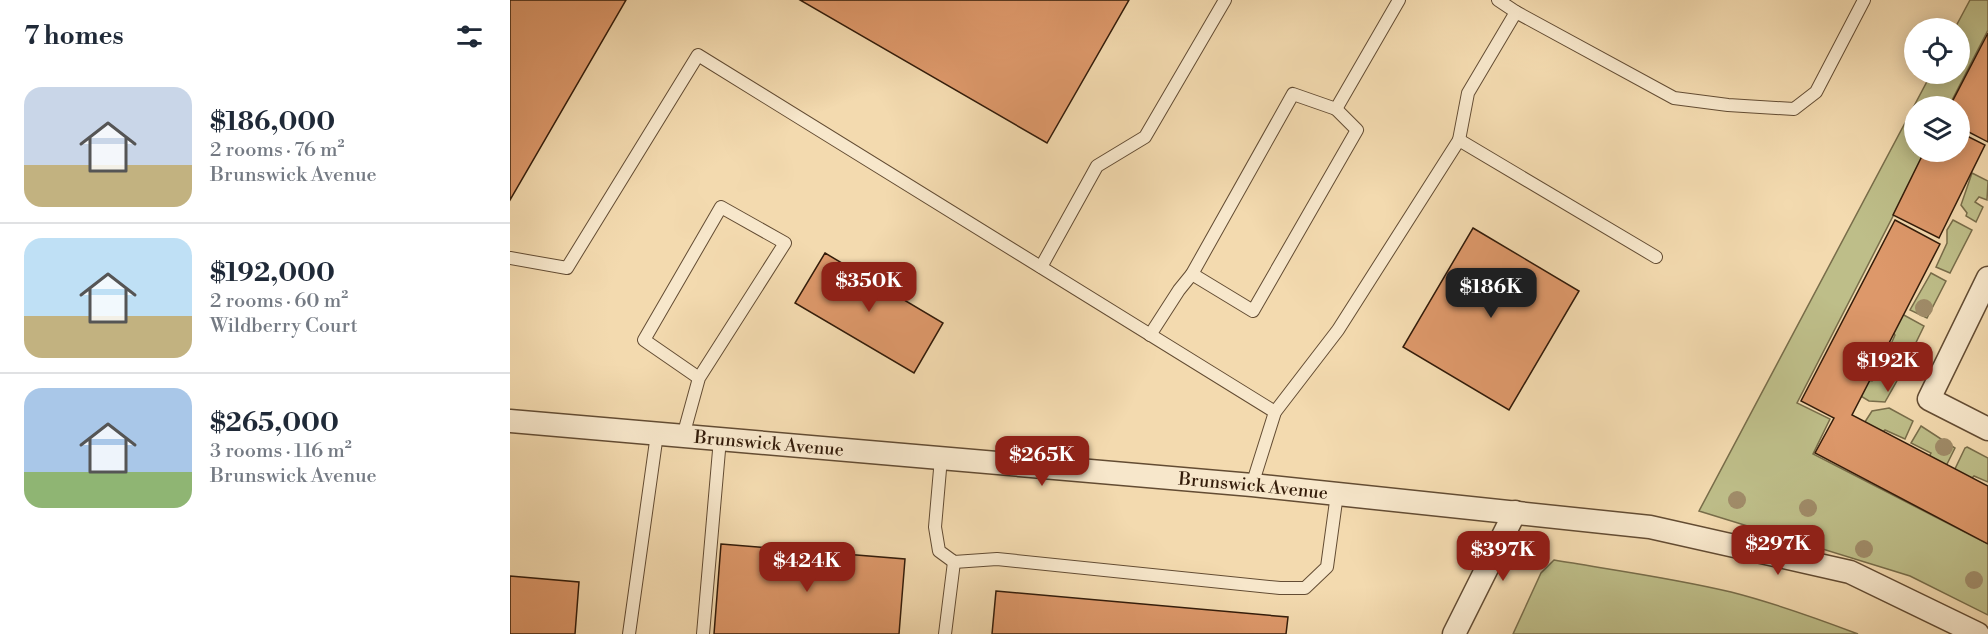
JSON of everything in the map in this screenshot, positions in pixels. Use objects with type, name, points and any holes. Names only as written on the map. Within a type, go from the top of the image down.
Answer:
[{"type":"street","points":[[1988,278],[1929,399],[1988,429]]},
{"type":"street","name":"Brunswick Avenue","points":[[510,421],[1252,485],[1650,527],[1850,572],[1976,634]]},
{"type":"street","points":[[1454,634],[1515,512]]},
{"type":"lane","points":[[1041,267],[1097,166],[1145,137],[1225,0]]},
{"type":"lane","points":[[1336,110],[1399,0]]},
{"type":"lane","points":[[1498,0],[1674,98],[1728,105],[1794,109],[1816,92],[1863,0]]},
{"type":"lane","points":[[1252,485],[1275,412],[1338,330],[1459,140],[1468,93],[1516,12]]},
{"type":"lane","points":[[510,258],[567,268],[698,55],[1275,412]]},
{"type":"lane","points":[[1150,335],[1192,274],[1293,94],[1336,110],[1358,130],[1253,310],[1192,274]]},
{"type":"lane","points":[[1459,140],[1656,257]]},
{"type":"lane","points":[[683,436],[699,378],[785,243],[721,207],[644,340],[699,378]]},
{"type":"lane","points":[[629,634],[657,434]]},
{"type":"lane","points":[[703,634],[720,439]]},
{"type":"lane","points":[[941,458],[935,527],[939,551],[954,562],[997,559],[1280,588],[1305,588],[1327,567],[1337,494]]},
{"type":"lane","points":[[945,634],[954,562]]},
{"type":"green space","points":[[1970,0],[1988,0],[1988,30],[1970,65],[1970,18],[1960,18]]},
{"type":"green space","points":[[1926,84],[1960,84],[1954,96],[1919,96]]},
{"type":"green space","points":[[1904,125],[1904,162],[1921,162],[1797,403],[1830,419],[1813,454],[1988,544],[1988,615],[1910,576],[1699,511]]},
{"type":"green space","points":[[1972,173],[1988,181],[1987,200],[1979,197],[1975,202],[1983,207],[1976,222],[1966,216],[1967,213],[1961,205]]},
{"type":"green space","points":[[1953,220],[1972,230],[1950,273],[1936,267],[1947,243],[1947,230]]},
{"type":"green space","points":[[1931,273],[1946,281],[1927,318],[1910,310]]},
{"type":"green space","points":[[1902,314],[1924,326],[1906,363],[1887,353],[1895,335],[1893,332]]},
{"type":"green space","points":[[1883,361],[1903,370],[1885,402],[1869,401],[1859,395],[1868,380],[1874,379]]},
{"type":"green space","points":[[1889,408],[1913,421],[1905,439],[1885,430],[1881,434],[1863,425],[1872,411]]},
{"type":"green space","points":[[1921,426],[1955,448],[1946,466],[1929,457],[1931,453],[1911,443]]},
{"type":"green space","points":[[1967,447],[1988,458],[1988,482],[1974,476],[1971,479],[1954,471]]},
{"type":"green space","points":[[1554,560],[1665,578],[1731,592],[1795,611],[1858,634],[1513,634],[1541,573]]},
{"type":"building","points":[[510,0],[626,0],[510,200]]},
{"type":"building","points":[[800,0],[1129,0],[1047,143]]},
{"type":"building","points":[[1988,33],[1988,142],[1970,133],[1970,96],[1955,96],[1961,84],[1970,84],[1970,68]]},
{"type":"building","points":[[1970,138],[1985,145],[1939,238],[1893,215],[1919,162],[1970,162]]},
{"type":"building","points":[[1895,220],[1940,244],[1852,415],[1988,486],[1988,544],[1815,453],[1834,418],[1801,401]]},
{"type":"building","points":[[1473,228],[1579,291],[1509,410],[1403,347]]},
{"type":"building","points":[[825,253],[943,323],[914,373],[795,303]]},
{"type":"building","points":[[721,544],[905,559],[899,634],[714,634]]},
{"type":"building","points":[[510,576],[579,582],[575,634],[510,634]]},
{"type":"building","points":[[996,591],[1288,617],[1286,634],[992,634]]}]
